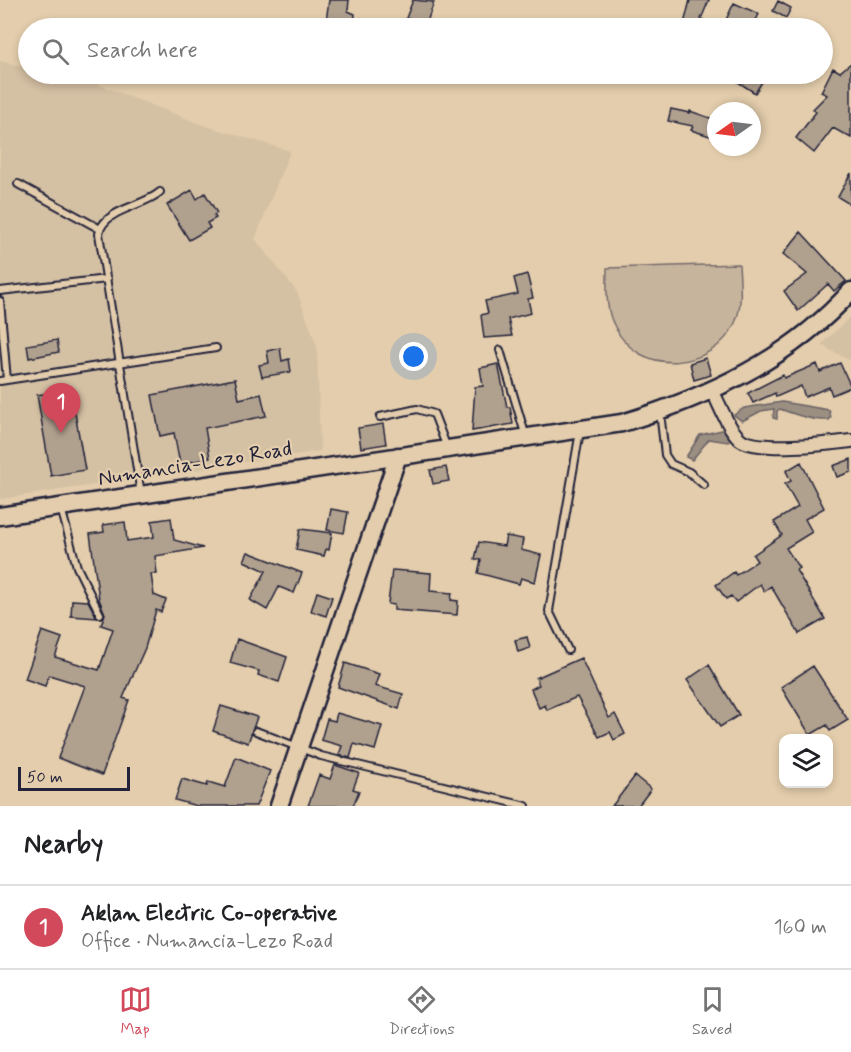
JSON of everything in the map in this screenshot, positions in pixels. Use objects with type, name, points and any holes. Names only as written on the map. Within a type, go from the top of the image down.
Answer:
[{"type":"main road","name":"Numancia-Lezo Road","points":[[0,516],[622,423],[660,411],[749,372],[820,324],[851,291]]},
{"type":"main road","points":[[279,806],[398,456]]},
{"type":"street","points":[[712,390],[731,425],[740,438],[749,444],[773,447],[851,441]]},
{"type":"lane","points":[[18,184],[100,229]]},
{"type":"lane","points":[[142,495],[100,229],[108,218],[150,200],[160,192]]},
{"type":"lane","points":[[0,291],[107,279]]},
{"type":"lane","points":[[0,301],[4,380],[216,348]]},
{"type":"lane","points":[[500,350],[526,438]]},
{"type":"lane","points":[[380,417],[417,409],[434,414],[447,449]]},
{"type":"lane","points":[[660,411],[665,455],[671,464],[704,485]]},
{"type":"lane","points":[[568,650],[549,611],[580,430]]},
{"type":"lane","points":[[60,507],[77,567],[100,614]]},
{"type":"lane","points":[[256,730],[299,748],[526,806]]},
{"type":"shaded area","points":[[0,61],[18,66],[18,84],[97,84],[203,125],[290,151],[255,239],[297,292],[317,346],[320,451],[0,499]]},
{"type":"shaded area","points":[[739,264],[738,316],[725,339],[710,351],[694,359],[676,362],[658,360],[641,354],[626,343],[615,327],[608,306],[607,268]]},
{"type":"shaded area","points":[[851,316],[851,361],[821,345]]},
{"type":"shaded area","points":[[782,402],[829,410],[831,417],[829,420],[804,417],[780,409],[777,411],[777,419],[773,418],[774,409],[761,411],[742,421],[734,415],[744,408]]},
{"type":"shaded area","points":[[726,429],[732,438],[728,442],[709,439],[692,460],[686,457],[700,435]]},
{"type":"building","points":[[329,0],[349,0],[348,11],[355,14],[355,18],[326,18]]},
{"type":"building","points":[[413,0],[434,2],[428,18],[406,18]]},
{"type":"building","points":[[690,0],[709,0],[701,18],[686,18]]},
{"type":"building","points":[[778,1],[791,8],[786,18],[773,11]]},
{"type":"building","points":[[734,3],[759,14],[757,18],[727,18]]},
{"type":"building","points":[[851,63],[851,138],[833,128],[814,153],[796,138],[816,112],[813,109],[827,95],[821,92],[825,84],[833,84],[833,68],[840,72]]},
{"type":"building","points":[[741,84],[761,84],[755,93]]},
{"type":"building","points":[[671,109],[690,113],[690,111],[707,117],[707,135],[691,130],[693,126],[668,121]]},
{"type":"building","points":[[851,173],[851,205],[838,197]]},
{"type":"building","points":[[192,190],[197,199],[205,193],[217,213],[214,215],[216,218],[207,223],[210,228],[189,240],[167,205]]},
{"type":"building","points":[[801,232],[846,281],[834,291],[828,284],[798,311],[784,291],[807,274],[783,254]]},
{"type":"building","points":[[527,274],[533,298],[528,299],[531,313],[508,319],[512,336],[484,338],[481,315],[488,313],[485,301],[518,294],[514,278]]},
{"type":"building","points":[[57,340],[59,352],[29,358],[27,345]]},
{"type":"building","points":[[280,348],[282,361],[289,359],[291,372],[262,377],[259,365],[269,363],[267,351]]},
{"type":"building","points":[[706,358],[711,375],[694,380],[690,363]]},
{"type":"building","points":[[840,363],[851,387],[832,395],[829,387],[805,397],[801,386],[776,397],[775,393],[753,403],[748,393],[783,375],[784,378],[817,364],[820,372]]},
{"type":"building","points":[[498,364],[513,424],[472,431],[475,387],[483,386],[480,368]]},
{"type":"building","points":[[235,379],[239,399],[261,394],[266,416],[205,428],[210,458],[180,464],[174,433],[160,436],[152,395]]},
{"type":"building","points":[[71,390],[85,470],[51,476],[37,395]]},
{"type":"building","points":[[383,424],[386,444],[361,448],[358,428]]},
{"type":"building","points":[[851,459],[851,472],[837,477],[833,466]]},
{"type":"building","points":[[801,462],[824,508],[805,519],[812,532],[786,548],[799,568],[796,570],[825,619],[799,634],[771,586],[764,591],[760,584],[736,602],[731,596],[726,599],[716,585],[734,572],[736,575],[757,561],[753,555],[782,535],[774,522],[798,507],[785,484],[791,481],[786,471]]},
{"type":"building","points":[[446,467],[449,481],[433,484],[430,470]]},
{"type":"building","points":[[331,509],[348,512],[344,533],[327,530]]},
{"type":"building","points":[[171,518],[174,540],[203,548],[155,556],[157,574],[151,574],[154,595],[166,600],[161,612],[156,610],[145,648],[123,698],[129,700],[102,775],[58,758],[85,686],[49,675],[45,686],[25,679],[42,631],[62,638],[55,657],[99,670],[113,629],[101,625],[105,614],[99,599],[90,534],[104,532],[103,525],[125,522],[127,541],[154,537],[152,521]]},
{"type":"building","points":[[300,529],[332,533],[329,550],[326,549],[324,556],[296,550]]},
{"type":"building","points":[[506,536],[523,539],[521,550],[541,555],[535,582],[521,578],[519,584],[478,573],[481,560],[475,559],[479,542],[504,546]]},
{"type":"building","points":[[248,552],[302,573],[294,593],[279,587],[267,610],[250,600],[266,571],[244,561]]},
{"type":"building","points":[[392,570],[431,573],[430,591],[452,593],[451,600],[458,601],[457,615],[394,610],[394,605],[388,604]]},
{"type":"building","points":[[317,592],[332,597],[326,616],[311,611]]},
{"type":"building","points":[[72,600],[88,601],[97,618],[71,616]]},
{"type":"building","points":[[527,637],[530,648],[518,652],[515,640]]},
{"type":"building","points":[[237,639],[287,657],[279,682],[258,675],[259,671],[230,663]]},
{"type":"building","points":[[581,658],[609,718],[615,714],[625,734],[614,740],[610,732],[599,737],[577,697],[547,710],[545,705],[539,708],[531,689],[539,685],[536,678]]},
{"type":"building","points":[[345,663],[379,674],[375,686],[403,694],[399,709],[338,687]]},
{"type":"building","points":[[709,665],[739,715],[720,727],[687,680]]},
{"type":"building","points":[[813,666],[848,720],[830,731],[827,725],[809,734],[781,687]]},
{"type":"building","points":[[221,706],[257,717],[248,743],[213,731]]},
{"type":"building","points":[[337,713],[382,726],[375,750],[354,744],[350,758],[339,755],[342,746],[321,740],[327,719],[335,721]]},
{"type":"building","points":[[236,757],[270,771],[256,806],[197,806],[175,800],[182,779],[207,786],[208,782],[225,787]]},
{"type":"building","points":[[335,765],[359,773],[353,789],[359,791],[353,806],[308,806],[319,775],[330,779]]},
{"type":"building","points":[[635,776],[651,789],[638,806],[612,806]]},
{"type":"place","name":"Aklan Electric Co-operative","points":[[61,433]]}]
